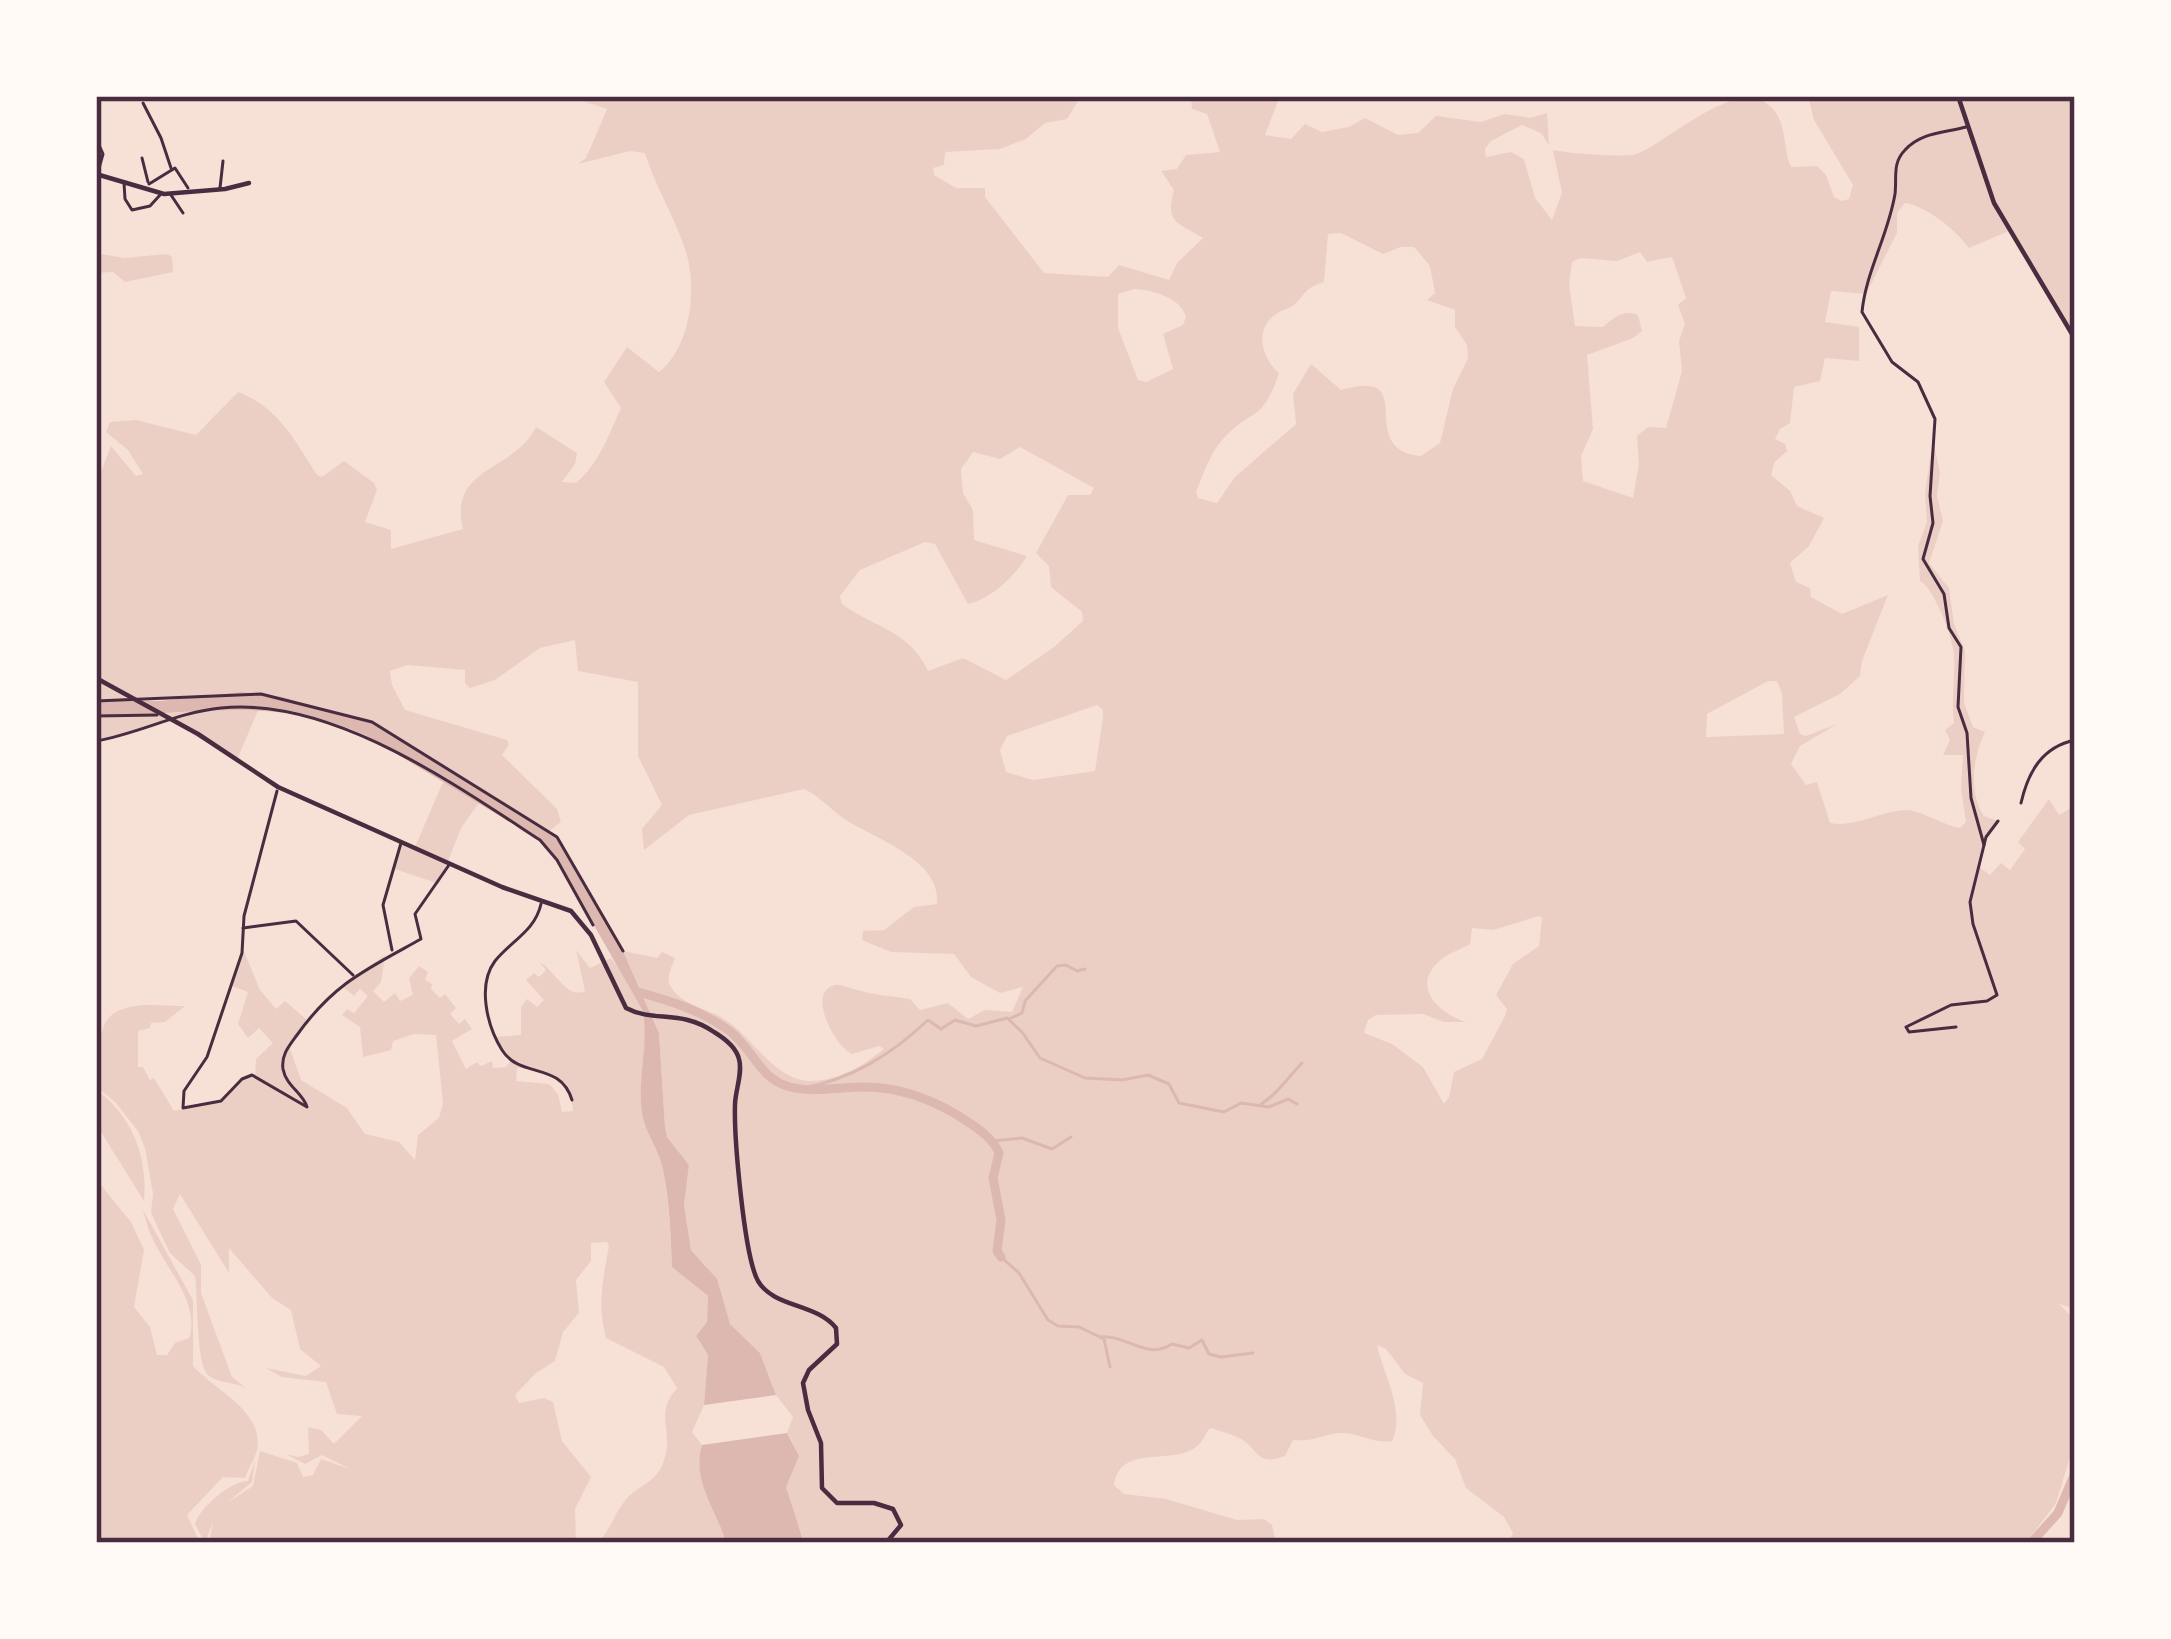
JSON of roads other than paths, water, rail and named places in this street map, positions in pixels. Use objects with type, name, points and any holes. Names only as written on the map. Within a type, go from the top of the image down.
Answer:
[{"type":"street","points":[[1958,96],[1994,203],[2075,339]]},
{"type":"street","points":[[142,104],[161,138],[170,168]]},
{"type":"street","points":[[1967,126],[1924,136],[1898,159],[1888,227],[1866,280],[1862,312],[1892,362],[1918,382],[1935,419],[1933,523],[1923,559],[1944,594],[1949,628],[1960,647],[1958,706],[1967,733],[1971,798],[1984,844]]},
{"type":"street","points":[[96,138],[103,154],[97,174],[160,194],[249,183]]},
{"type":"street","points":[[142,158],[148,187]]},
{"type":"street","points":[[220,190],[223,160]]},
{"type":"street","points":[[148,187],[170,168]]},
{"type":"street","points":[[170,168],[179,170],[189,190]]},
{"type":"street","points":[[125,181],[124,195],[132,210],[150,206],[160,194]]},
{"type":"street","points":[[171,194],[183,213]]},
{"type":"street","points":[[96,678],[198,734],[278,787],[571,911],[592,926]]},
{"type":"street","points":[[96,701],[144,703],[242,692],[372,722],[542,825],[569,854],[623,951]]},
{"type":"street","points":[[310,717],[314,706]]},
{"type":"street","points":[[96,741],[202,710],[241,707],[310,717],[365,735],[540,840],[557,860],[592,926],[626,1008],[638,1014],[692,1019],[716,1032],[736,1052],[740,1068],[736,1126],[754,1273],[771,1294],[814,1310],[836,1328],[837,1344],[808,1370],[803,1383],[821,1443],[822,1488],[837,1504],[874,1503],[893,1509],[901,1525],[886,1543]]},
{"type":"street","points":[[96,716],[157,714]]},
{"type":"street","points":[[2021,803],[2044,755],[2054,746],[2075,740]]},
{"type":"street","points":[[278,787],[243,928],[242,953],[212,1046],[187,1085],[183,1108],[217,1103],[250,1075],[307,1107],[286,1078],[285,1052],[317,1007],[354,976],[421,939],[416,912],[450,863]]},
{"type":"street","points":[[1956,1027],[1918,1034],[1906,1027],[1951,1005],[1991,1000],[1997,995],[1970,910],[1984,844],[1998,821]]},
{"type":"street","points":[[392,951],[383,898],[402,843]]},
{"type":"street","points":[[542,900],[536,920],[493,964],[486,1004],[498,1044],[511,1062],[556,1076],[566,1084],[572,1100]]},
{"type":"street","points":[[592,926],[604,920]]},
{"type":"street","points":[[243,928],[296,921],[354,976]]},
{"type":"waterway","points":[[1009,1019],[1022,1013],[1025,1001],[1057,966],[1085,969]]},
{"type":"waterway","points":[[638,992],[720,1025],[780,1083],[808,1090],[864,1087],[902,1092],[937,1104],[977,1128],[999,1153],[993,1178],[1001,1220],[997,1251],[1001,1257]]},
{"type":"waterway","points":[[800,1089],[870,1064],[928,1020],[941,1029],[955,1020],[976,1026],[1007,1018],[1040,1058],[1085,1078],[1122,1080],[1148,1075],[1169,1084],[1179,1103],[1224,1112],[1241,1103],[1269,1107],[1288,1099],[1297,1104]]},
{"type":"waterway","points":[[1261,1104],[1302,1063]]},
{"type":"waterway","points":[[993,1141],[1022,1138],[1052,1149],[1071,1137]]},
{"type":"waterway","points":[[1001,1257],[1019,1273],[1048,1320],[1104,1339],[1110,1367]]},
{"type":"waterway","points":[[1100,1337],[1154,1350],[1172,1344],[1189,1348],[1202,1340],[1209,1354],[1253,1353]]},
{"type":"waterway","points":[[2031,1543],[2058,1513],[2075,1473]]}]
